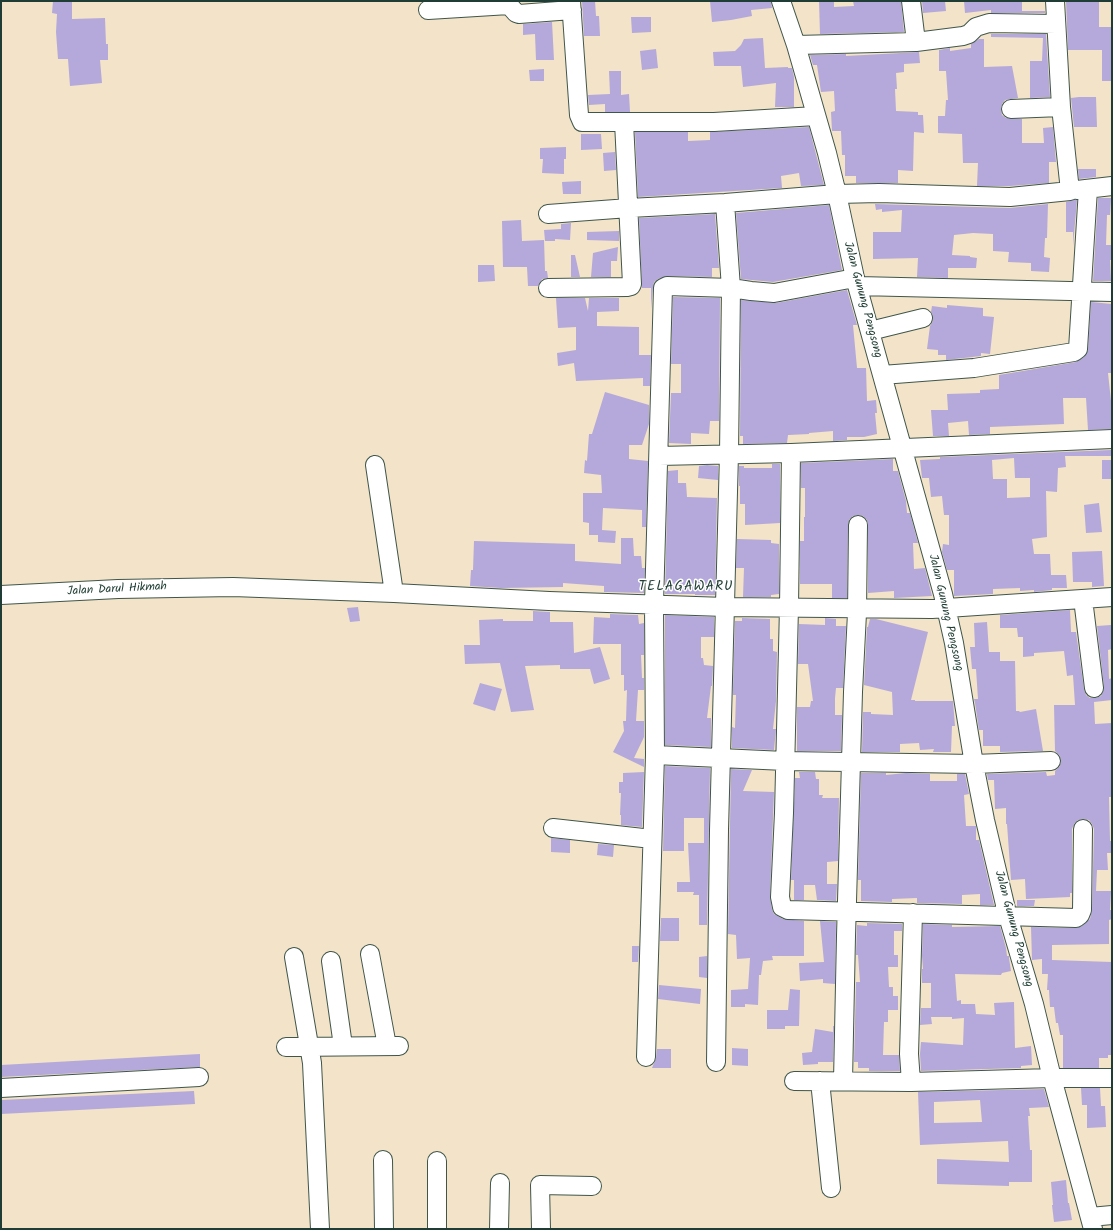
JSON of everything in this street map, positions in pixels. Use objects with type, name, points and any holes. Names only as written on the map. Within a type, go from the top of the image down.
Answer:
[{"type":"street","name":"Jalan Gunung Pengsong","points":[[780,1],[796,45],[816,116],[837,194],[856,282],[946,608],[954,643],[985,820],[1008,917],[1034,1004],[1052,1078],[1092,1223]]},
{"type":"street","points":[[912,1],[916,42]]},
{"type":"street","points":[[1056,1],[1061,107],[1070,191]]},
{"type":"street","points":[[428,10],[509,5],[516,13],[519,14],[572,6],[579,115],[581,121],[584,123],[714,122],[816,116]]},
{"type":"street","points":[[796,45],[916,42],[963,36],[969,34],[976,27],[989,23],[1056,24]]},
{"type":"street","points":[[1011,110],[1061,107]]},
{"type":"street","points":[[548,288],[631,286],[633,281],[624,122]]},
{"type":"street","points":[[548,214],[726,203],[837,194],[879,193],[1010,198],[1112,186]]},
{"type":"street","points":[[882,375],[974,368],[1075,351],[1079,347],[1088,189]]},
{"type":"street","points":[[716,1062],[721,757],[730,454],[731,288],[726,203]]},
{"type":"street","points":[[646,1057],[655,755],[654,604],[663,288],[667,286],[731,288],[774,293],[856,282],[1112,292]]},
{"type":"street","points":[[870,331],[923,318]]},
{"type":"street","points":[[659,456],[791,453],[1112,439]]},
{"type":"street","points":[[791,453],[789,607],[781,905],[784,909],[1076,918],[1080,915],[1082,910],[1083,829]]},
{"type":"street","points":[[375,465],[394,593]]},
{"type":"street","points":[[843,1081],[853,692],[857,607],[858,525]]},
{"type":"street","name":"Jalan Darul Hikmah","points":[[1,595],[132,588],[233,587],[725,607],[946,608],[1112,597]]},
{"type":"street","points":[[1083,599],[1094,688]]},
{"type":"street","points":[[655,755],[785,761],[974,764],[1051,761]]},
{"type":"street","points":[[553,828],[652,839]]},
{"type":"street","points":[[911,1082],[909,1054],[913,913]]},
{"type":"street","points":[[286,1047],[393,1046],[370,954]]},
{"type":"street","points":[[294,957],[312,1063],[320,1229]]},
{"type":"street","points":[[331,961],[343,1046]]},
{"type":"street","points":[[1,1088],[199,1077]]},
{"type":"street","points":[[794,1081],[911,1082],[1112,1078]]},
{"type":"street","points":[[820,1081],[831,1188]]},
{"type":"street","points":[[383,1160],[384,1229]]},
{"type":"street","points":[[437,1161],[437,1229]]},
{"type":"street","points":[[499,1229],[500,1183]]},
{"type":"street","points":[[540,1229],[540,1185],[592,1186]]},
{"type":"street","points":[[1092,1223],[1112,1215]]},
{"type":"building","points":[[53,1],[72,1],[72,19],[105,18],[108,60],[100,60],[102,83],[70,86],[68,59],[58,59],[56,32],[57,14],[52,13]]},
{"type":"building","points":[[582,1],[595,1],[596,16],[599,16],[600,36],[584,36]]},
{"type":"building","points":[[710,1],[771,1],[772,8],[751,10],[752,16],[712,22]]},
{"type":"building","points":[[819,1],[834,1],[834,7],[854,6],[853,1],[901,1],[904,32],[820,34]]},
{"type":"building","points":[[922,1],[945,1],[946,11],[923,13]]},
{"type":"building","points":[[964,1],[1022,1],[1022,11],[1045,11],[1045,13],[991,13],[991,10],[965,13]]},
{"type":"building","points":[[1066,1],[1099,1],[1099,27],[1112,27],[1112,81],[1102,81],[1102,50],[1068,50]]},
{"type":"building","points":[[631,17],[651,17],[651,32],[632,33]]},
{"type":"building","points":[[552,22],[554,60],[536,60],[535,34],[523,35],[523,24]]},
{"type":"building","points":[[991,34],[1046,34],[1050,97],[1030,98],[1030,61],[1042,61],[1043,38],[991,37]]},
{"type":"building","points":[[763,38],[765,68],[792,68],[794,77],[794,107],[775,107],[776,83],[743,87],[741,66],[714,66],[713,52],[735,51],[744,39]]},
{"type":"building","points":[[979,39],[984,39],[984,67],[1012,66],[1018,98],[1005,100],[1002,104],[1001,110],[1002,115],[1006,118],[1022,119],[1022,143],[1044,143],[1043,128],[1053,127],[1056,162],[1049,162],[1049,183],[1010,186],[977,186],[978,163],[963,163],[962,134],[938,133],[938,116],[945,116],[946,100],[948,100],[946,71],[939,71],[939,50],[950,48],[950,51],[971,48],[971,44]]},
{"type":"building","points":[[656,49],[658,68],[642,70],[640,51]]},
{"type":"building","points":[[919,52],[920,63],[904,64],[904,72],[896,73],[897,89],[895,89],[896,111],[918,112],[918,115],[923,115],[924,133],[914,132],[913,171],[898,170],[898,183],[856,183],[856,176],[845,176],[845,155],[842,155],[841,131],[832,131],[831,112],[835,111],[834,91],[821,92],[817,65],[813,65],[810,55],[846,54],[846,56]]},
{"type":"building","points":[[544,69],[544,81],[530,81],[529,70]]},
{"type":"building","points":[[609,71],[621,71],[621,95],[629,94],[630,112],[605,112],[605,104],[589,105],[588,95],[610,94]]},
{"type":"building","points":[[1096,97],[1097,127],[1074,127],[1071,98]]},
{"type":"building","points":[[809,127],[824,185],[801,186],[799,173],[781,176],[782,188],[638,197],[635,132],[688,132],[688,141],[710,140],[710,132]]},
{"type":"building","points":[[581,134],[601,134],[602,149],[581,150]]},
{"type":"building","points":[[566,147],[564,174],[542,173],[543,159],[540,159],[540,148]]},
{"type":"building","points":[[615,152],[616,170],[604,171],[603,153]]},
{"type":"building","points":[[1078,169],[1096,169],[1096,177],[1079,179]]},
{"type":"building","points":[[581,181],[581,194],[563,194],[562,182]]},
{"type":"building","points":[[1098,198],[1111,198],[1110,215],[1107,215],[1106,245],[1112,245],[1112,260],[1110,260],[1111,281],[1093,281]]},
{"type":"building","points":[[1077,200],[1073,246],[1073,232],[1066,232],[1066,202]]},
{"type":"building","points":[[875,204],[1010,208],[1048,204],[1047,238],[1045,238],[1044,257],[1050,258],[1049,272],[1031,271],[1031,263],[1008,262],[1009,252],[993,251],[993,234],[973,233],[954,235],[952,255],[977,258],[976,268],[948,268],[948,278],[917,277],[918,258],[873,259],[873,232],[901,232],[902,210],[882,212],[882,209],[876,210]]},
{"type":"building","points":[[829,205],[842,270],[773,282],[741,279],[736,213]]},
{"type":"building","points":[[715,214],[719,268],[712,268],[712,277],[667,276],[658,279],[654,282],[651,309],[651,288],[642,288],[639,218]]},
{"type":"building","points":[[521,220],[522,241],[544,240],[545,271],[547,271],[548,278],[542,279],[538,286],[528,286],[527,267],[503,267],[502,221]]},
{"type":"building","points":[[571,223],[570,240],[555,239],[555,241],[545,241],[544,230],[561,229],[561,224]]},
{"type":"building","points":[[619,231],[619,241],[587,240],[587,232]]},
{"type":"building","points":[[618,247],[617,261],[611,261],[611,277],[591,277],[593,253]]},
{"type":"building","points":[[571,255],[575,255],[580,277],[571,277]]},
{"type":"building","points":[[478,265],[494,265],[495,281],[478,282]]},
{"type":"building","points":[[847,290],[857,325],[853,325],[857,368],[866,368],[867,401],[876,400],[877,413],[875,413],[877,434],[864,437],[847,437],[847,440],[833,441],[833,431],[788,435],[787,443],[743,444],[743,436],[740,436],[741,300],[776,303]]},
{"type":"building","points":[[673,297],[720,298],[719,421],[710,421],[709,434],[691,433],[691,444],[669,443],[671,393],[681,393],[681,364],[671,364]]},
{"type":"building","points":[[556,298],[585,298],[588,311],[589,298],[619,298],[619,311],[597,312],[597,326],[639,327],[639,355],[651,355],[650,386],[643,386],[643,378],[576,381],[574,363],[558,366],[557,353],[576,350],[576,327],[558,328]]},
{"type":"building","points":[[1091,302],[1112,304],[1112,373],[1108,373],[1112,401],[1112,429],[1088,430],[1086,398],[1063,398],[1064,424],[990,427],[990,434],[969,435],[968,421],[948,423],[949,436],[933,436],[931,410],[948,410],[947,394],[980,393],[980,390],[999,389],[999,375],[1076,362],[1084,357],[1088,350]]},
{"type":"building","points":[[947,305],[983,308],[983,316],[994,317],[990,354],[981,353],[981,356],[946,360],[946,355],[938,355],[938,350],[927,349],[930,326],[933,321],[931,312],[932,306],[947,308]]},
{"type":"building","points":[[605,392],[649,405],[649,424],[642,445],[629,445],[629,459],[648,461],[646,527],[642,527],[642,510],[603,508],[602,530],[616,531],[615,543],[598,542],[598,535],[589,535],[589,523],[583,522],[583,493],[602,493],[601,475],[584,473],[585,460],[587,461],[589,434],[592,434]]},
{"type":"building","points":[[1111,450],[1111,456],[1065,456],[1066,467],[1058,468],[1057,492],[1046,491],[1047,537],[1032,539],[1034,554],[1050,554],[1051,575],[1066,575],[1067,588],[1052,588],[1052,590],[1034,592],[1034,590],[1020,591],[1020,588],[993,589],[993,594],[954,596],[954,570],[947,570],[942,552],[943,544],[949,545],[949,515],[944,515],[942,496],[931,497],[929,478],[922,478],[920,460],[940,459],[940,457]],"holes":[[[1014,458],[1015,478],[1030,478],[1030,497],[1007,498],[1007,479],[993,479],[992,460]]]},
{"type":"building","points":[[893,459],[893,471],[898,471],[906,501],[907,513],[910,513],[918,543],[913,543],[914,569],[925,568],[932,596],[894,598],[894,591],[868,593],[868,525],[867,520],[863,516],[859,515],[853,516],[849,520],[848,525],[847,598],[832,598],[832,584],[800,584],[800,541],[804,541],[805,517],[805,488],[801,488],[801,463]]},
{"type":"building","points":[[1102,460],[1112,460],[1112,479],[1102,479]]},
{"type":"building","points":[[772,464],[780,464],[780,523],[745,525],[745,504],[740,504],[739,466],[744,466],[744,468],[772,468]]},
{"type":"building","points":[[699,466],[718,466],[718,480],[698,478]]},
{"type":"building","points":[[678,470],[678,483],[686,483],[687,497],[717,498],[715,595],[665,594],[668,471]]},
{"type":"building","points":[[1099,503],[1102,532],[1086,533],[1084,505]]},
{"type":"building","points":[[621,538],[633,538],[634,556],[641,556],[642,568],[645,568],[644,593],[604,592],[604,586],[563,583],[563,587],[501,588],[470,586],[471,570],[473,570],[474,541],[575,544],[575,561],[621,564]]},
{"type":"building","points":[[737,539],[771,540],[771,543],[779,544],[779,594],[771,595],[771,597],[743,597],[744,568],[736,568]]},
{"type":"building","points":[[1102,551],[1104,586],[1092,587],[1092,582],[1073,582],[1072,552]]},
{"type":"building","points":[[358,607],[360,621],[350,622],[347,608]]},
{"type":"building","points":[[1070,610],[1071,632],[1076,632],[1084,689],[1086,695],[1090,698],[1101,696],[1104,687],[1097,626],[1111,625],[1112,649],[1108,650],[1109,679],[1112,678],[1112,700],[1094,702],[1095,724],[1112,723],[1112,797],[1109,797],[1110,841],[1112,841],[1112,853],[1107,853],[1108,870],[1097,870],[1096,891],[1111,891],[1110,910],[1112,910],[1112,919],[1109,920],[1109,944],[1052,945],[1052,960],[1112,962],[1112,1055],[1108,1055],[1108,1058],[1099,1058],[1099,1068],[1063,1068],[1063,1035],[1060,1035],[1058,1023],[1056,1023],[1054,1007],[1050,1007],[1049,990],[1047,990],[1048,974],[1042,974],[1042,959],[1032,960],[1031,927],[1076,928],[1082,926],[1090,919],[1092,910],[1094,829],[1089,820],[1083,819],[1078,820],[1072,829],[1072,893],[1070,893],[1070,897],[1026,899],[1025,879],[1011,880],[1006,808],[995,809],[994,780],[988,780],[987,774],[1046,772],[1047,776],[1055,775],[1055,771],[1060,766],[1060,756],[1055,751],[1054,705],[1075,705],[1073,675],[1067,676],[1064,651],[1034,653],[1034,656],[1023,657],[1023,637],[1018,637],[1017,628],[1000,628],[1000,615]]},
{"type":"building","points":[[533,611],[550,612],[550,622],[573,622],[574,653],[600,647],[610,679],[594,684],[590,669],[560,669],[560,665],[525,666],[534,710],[511,712],[500,663],[465,664],[464,645],[480,645],[479,620],[503,619],[503,621],[533,621]]},
{"type":"building","points":[[610,614],[638,615],[639,624],[644,623],[644,655],[641,655],[644,690],[638,690],[636,721],[644,721],[644,737],[634,758],[644,759],[644,767],[613,752],[624,731],[623,721],[626,721],[627,690],[624,691],[624,675],[621,675],[621,644],[593,644],[594,617],[610,618]]},
{"type":"building","points":[[665,615],[714,617],[714,637],[701,637],[701,658],[703,658],[704,665],[713,666],[712,686],[707,718],[711,718],[711,747],[665,745]]},
{"type":"building","points":[[742,618],[770,619],[770,639],[773,639],[773,651],[777,652],[776,701],[773,729],[776,729],[774,750],[732,748],[732,727],[735,728],[736,695],[733,695],[735,621],[742,621]]},
{"type":"building","points":[[825,618],[836,619],[836,626],[846,626],[843,688],[836,688],[835,698],[835,715],[842,715],[841,751],[797,751],[797,707],[810,707],[811,701],[813,701],[808,664],[798,664],[799,624],[825,625]]},
{"type":"building","points":[[870,619],[876,619],[928,632],[911,700],[953,701],[955,726],[952,726],[951,752],[933,752],[934,749],[920,750],[919,743],[900,744],[900,752],[862,752],[863,712],[893,715],[892,692],[864,685],[867,627]]},
{"type":"building","points":[[987,622],[989,652],[1000,652],[1000,661],[1015,661],[1016,711],[1020,712],[1036,709],[1043,751],[1000,752],[1000,746],[983,746],[983,730],[979,730],[974,699],[978,699],[976,669],[972,669],[970,647],[975,647],[974,623]]},
{"type":"building","points":[[480,683],[502,689],[495,711],[473,704]]},
{"type":"building","points":[[665,766],[710,768],[707,925],[699,925],[699,895],[693,895],[694,892],[677,892],[677,882],[690,882],[688,843],[704,843],[704,818],[684,818],[684,851],[663,851]]},
{"type":"building","points":[[731,769],[752,770],[743,791],[774,792],[770,896],[772,909],[774,914],[783,919],[804,921],[804,956],[772,956],[773,960],[763,961],[761,975],[759,975],[758,1005],[745,1004],[745,1007],[731,1007],[731,990],[748,989],[750,958],[737,959],[736,935],[728,934]]},
{"type":"building","points":[[644,772],[642,827],[621,825],[621,793],[619,793],[619,782],[623,782],[623,773]]},
{"type":"building","points":[[799,772],[815,772],[816,779],[819,779],[819,795],[823,795],[822,798],[839,798],[838,861],[827,862],[827,884],[837,884],[836,901],[817,900],[815,885],[804,885],[804,900],[794,900],[794,880],[791,880],[795,778],[800,778]]},
{"type":"building","points":[[861,773],[886,773],[886,775],[906,773],[930,774],[930,781],[957,781],[957,774],[965,774],[969,794],[964,795],[966,826],[976,826],[976,840],[979,840],[994,905],[980,905],[980,894],[962,895],[962,904],[917,903],[917,898],[892,899],[892,902],[861,901],[861,880],[858,880]]},
{"type":"building","points":[[551,838],[570,840],[570,853],[551,852]]},
{"type":"building","points":[[598,844],[614,845],[613,857],[597,855]]},
{"type":"building","points":[[1017,900],[1035,900],[1034,906],[1017,906]]},
{"type":"building","points":[[661,918],[679,918],[679,941],[660,941]]},
{"type":"building","points":[[820,921],[836,922],[835,984],[823,983],[823,979],[800,981],[799,963],[824,962]]},
{"type":"building","points":[[867,923],[902,924],[902,931],[894,931],[894,955],[898,955],[898,967],[888,967],[889,987],[893,987],[893,996],[898,996],[898,1010],[888,1010],[888,1022],[884,1022],[883,1055],[899,1055],[900,1071],[869,1071],[869,1068],[858,1068],[858,1062],[854,1062],[856,982],[860,982],[858,955],[856,955],[857,925],[867,926]]},
{"type":"building","points":[[923,924],[952,925],[952,927],[1000,926],[1007,956],[1009,956],[1011,971],[1002,973],[1001,975],[955,974],[957,1001],[961,1000],[961,1004],[975,1004],[976,1014],[995,1015],[994,1003],[1014,1002],[1015,1048],[1031,1046],[1032,1065],[1021,1066],[1021,1068],[921,1071],[921,1042],[963,1045],[964,1018],[952,1019],[952,1017],[931,1017],[932,1024],[920,1025],[921,1008],[931,1008],[931,983],[922,983]]},
{"type":"building","points":[[632,946],[639,946],[638,962],[632,962]]},
{"type":"building","points":[[707,956],[707,978],[699,977],[699,957]]},
{"type":"building","points":[[659,985],[701,989],[700,1004],[658,999]]},
{"type":"building","points":[[790,989],[800,990],[799,1026],[785,1026],[785,1029],[767,1029],[767,1010],[788,1010]]},
{"type":"building","points":[[834,1026],[833,1062],[818,1062],[818,1064],[803,1065],[802,1053],[812,1052],[815,1029],[833,1032]]},
{"type":"building","points":[[732,1048],[748,1049],[748,1066],[732,1065]]},
{"type":"building","points":[[657,1049],[671,1049],[671,1068],[652,1068],[656,1058]]},
{"type":"building","points":[[200,1054],[200,1067],[1,1077],[1,1065]]},
{"type":"building","points":[[1081,1088],[1100,1088],[1101,1106],[1105,1106],[1106,1127],[1087,1128],[1087,1105],[1082,1105]]},
{"type":"building","points":[[1044,1089],[1049,1107],[1029,1108],[1030,1116],[1028,1116],[1030,1150],[1032,1150],[1032,1182],[1009,1182],[1009,1186],[937,1184],[937,1159],[1009,1162],[1008,1141],[920,1145],[918,1092]],"holes":[[[980,1100],[982,1122],[934,1123],[934,1102]]]},
{"type":"building","points":[[194,1091],[195,1104],[1,1114],[1,1100]]},
{"type":"building","points":[[1066,1180],[1068,1203],[1072,1220],[1054,1222],[1051,1182]]},
{"type":"district","name":"TELAGAWARU","points":[[686,588]]}]
